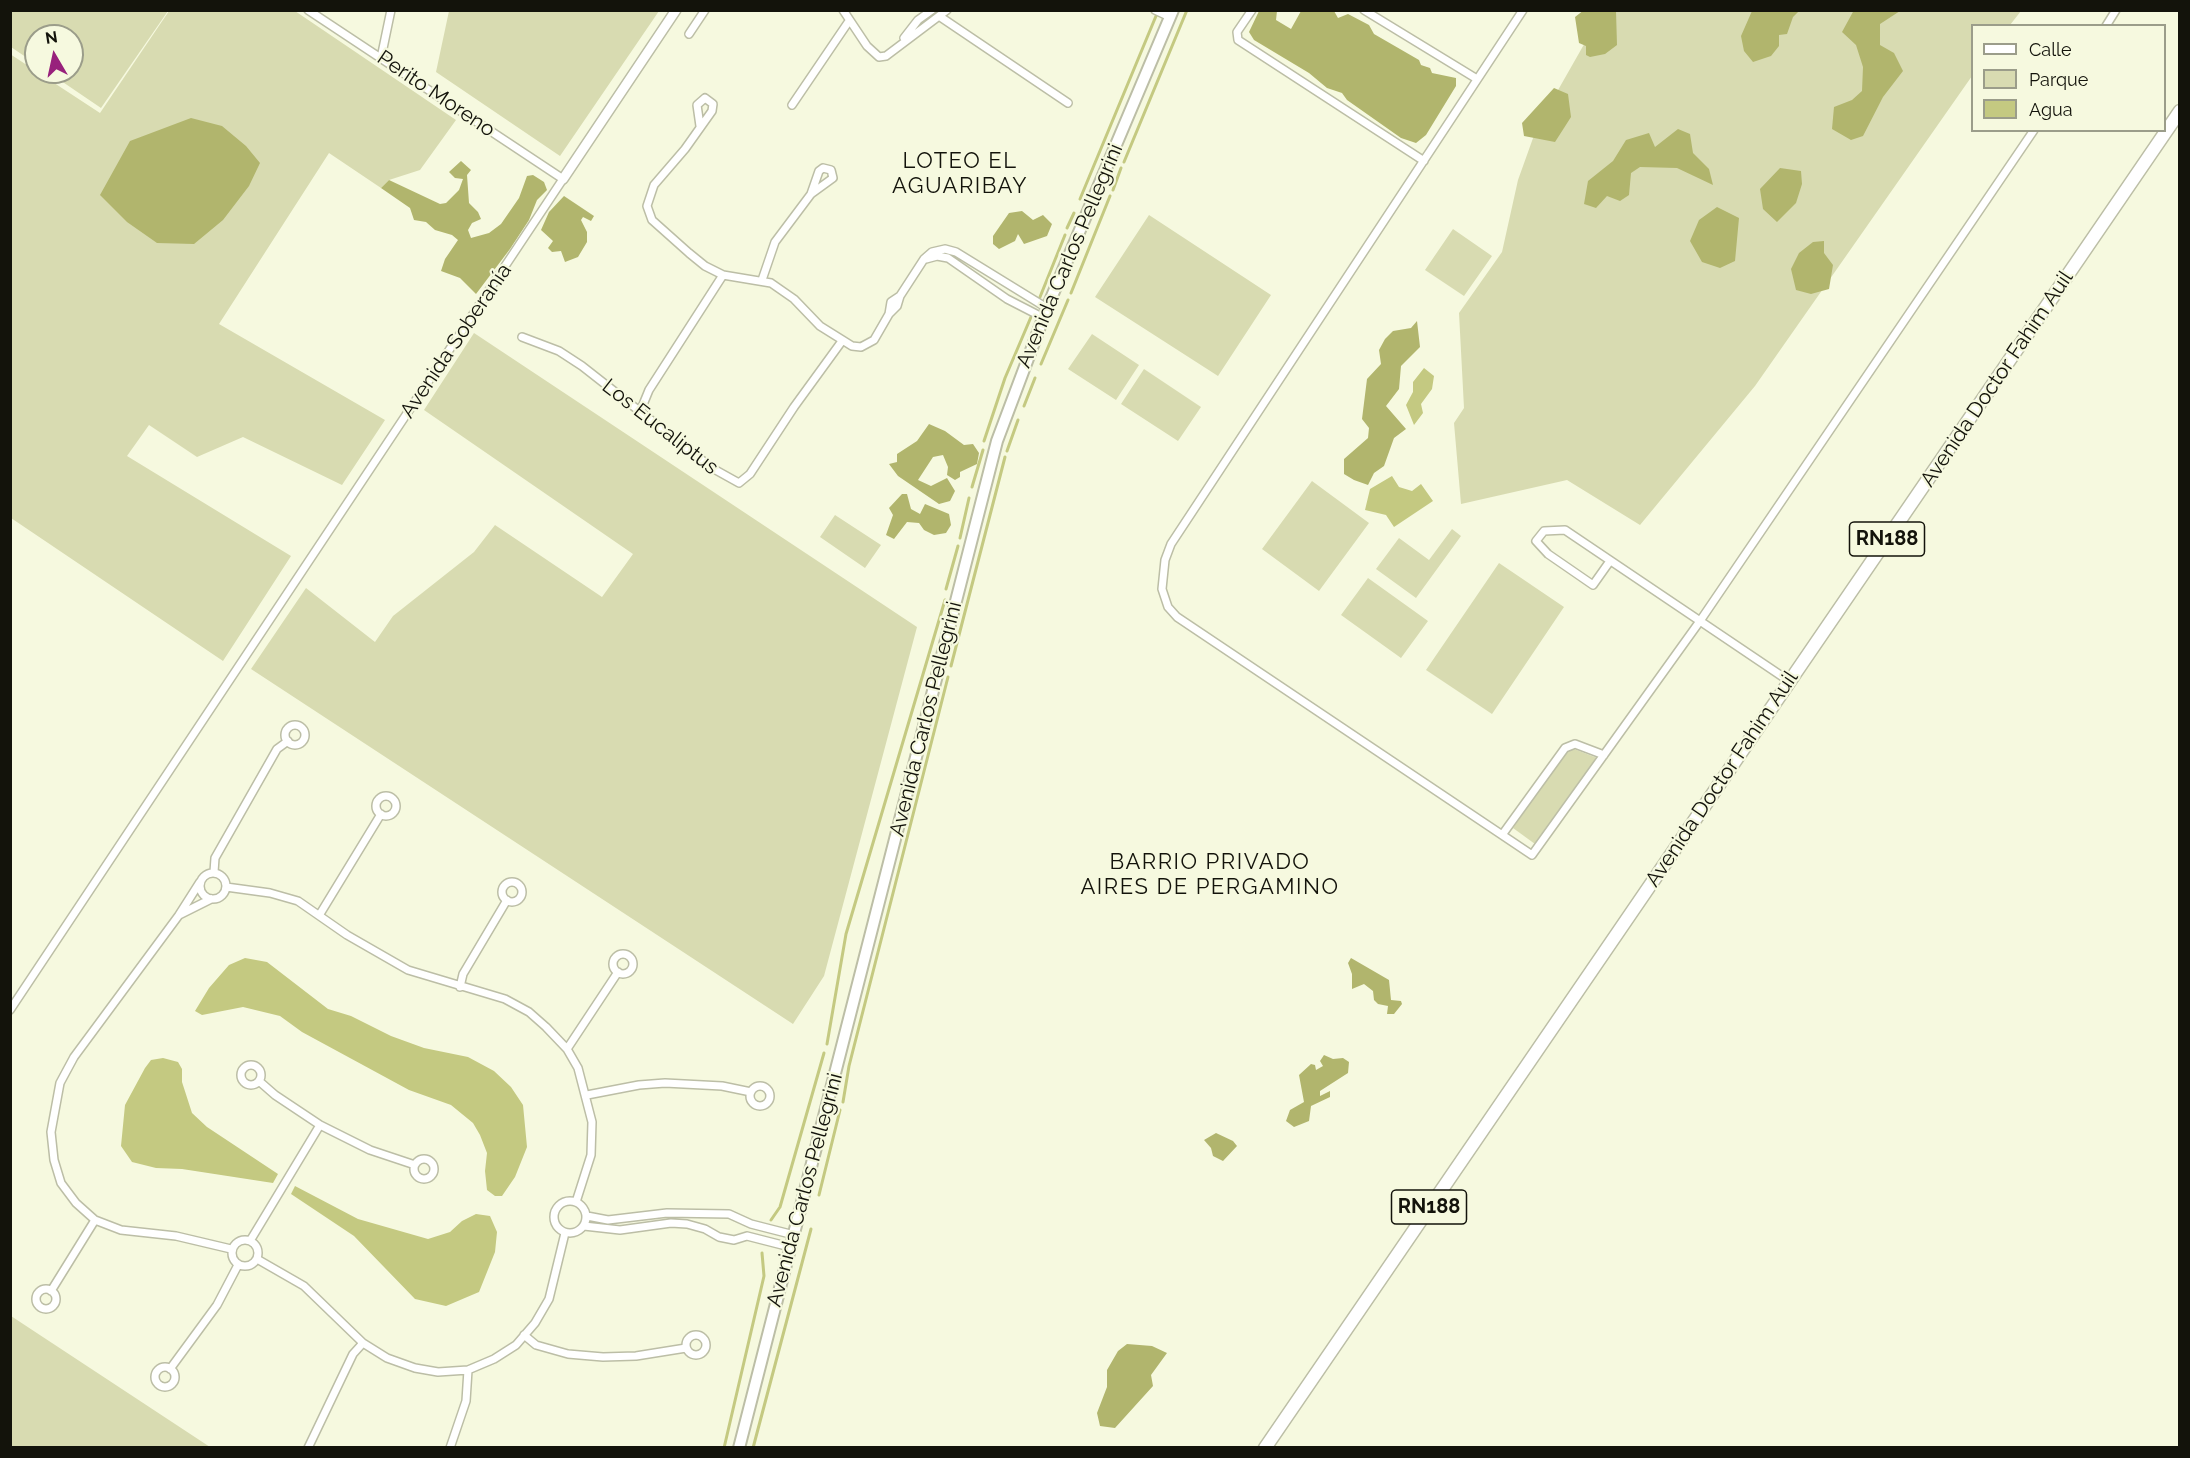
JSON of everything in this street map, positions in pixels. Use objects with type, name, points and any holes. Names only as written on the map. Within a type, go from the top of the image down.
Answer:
[{"type":"highway","name":"Avenida Doctor Fahim Auil","points":[[2166,131],[2180,111]]},
{"type":"highway","name":"Avenida Doctor Fahim Auil","points":[[1265,1448],[2166,132]]},
{"type":"main road","name":"Avenida Carlos Pellegrini","points":[[739,1448],[997,441],[1046,313],[1172,14]]},
{"type":"street","name":"Perito Moreno","points":[[308,10],[563,179]]},
{"type":"street","points":[[381,58],[391,10]]},
{"type":"street","name":"Avenida Soberanía","points":[[10,1010],[676,10]]},
{"type":"street","points":[[689,34],[705,10]]},
{"type":"street","points":[[843,10],[867,46],[879,57],[886,56],[947,10]]},
{"type":"street","points":[[892,51],[918,20],[932,10]]},
{"type":"street","points":[[1155,10],[1172,14]]},
{"type":"street","points":[[1252,10],[1237,32],[1238,40],[1424,160]]},
{"type":"street","points":[[1364,10],[1478,79]]},
{"type":"street","points":[[1523,10],[1171,544],[1165,560],[1162,589],[1168,607],[1177,617],[1533,855],[1700,621],[2033,132]]},
{"type":"street","points":[[2107,24],[2116,10]]},
{"type":"street","points":[[939,16],[1068,103]]},
{"type":"street","points":[[792,105],[849,21]]},
{"type":"street","points":[[700,126],[685,149],[654,185],[647,206],[652,220],[705,266],[723,275],[762,280],[784,291],[820,326],[842,341],[852,346],[868,344],[874,340],[924,259],[932,252],[945,249],[956,252],[1046,313]]},
{"type":"street","points":[[762,280],[775,242],[811,194]]},
{"type":"street","points":[[924,259],[937,256],[948,258],[1007,299],[1046,313]]},
{"type":"street","points":[[640,412],[649,390],[723,275]]},
{"type":"street","name":"Los Eucaliptus","points":[[522,337],[559,351],[729,480],[739,483],[745,480],[842,341]]},
{"type":"street","points":[[1610,561],[1593,585],[1548,554],[1536,541],[1544,531],[1565,530],[1789,681]]},
{"type":"street","points":[[214,872],[215,858],[277,748],[288,741]]},
{"type":"street","points":[[1502,835],[1565,748],[1575,744],[1604,755]]},
{"type":"street","points":[[320,914],[381,814]]},
{"type":"street","points":[[214,872],[205,875],[179,915],[74,1057],[60,1083],[51,1132],[54,1160],[61,1184],[76,1203],[95,1220],[121,1230],[176,1236],[231,1250]]},
{"type":"street","points":[[179,915],[223,895],[226,887],[225,879],[214,872]]},
{"type":"street","points":[[200,882],[200,891],[211,899]]},
{"type":"street","points":[[226,887],[270,892],[297,901],[320,914],[356,941],[408,970],[505,999],[528,1012],[567,1049],[578,1068],[587,1095],[592,1122],[591,1155],[576,1202]]},
{"type":"street","points":[[460,987],[463,974],[507,900]]},
{"type":"street","points":[[567,1049],[618,972]]},
{"type":"street","points":[[259,1081],[275,1095],[320,1125],[370,1150],[415,1165]]},
{"type":"street","points":[[587,1095],[630,1086],[665,1083],[722,1086],[751,1092]]},
{"type":"street","points":[[250,1241],[320,1125]]},
{"type":"street","points":[[576,1202],[583,1206],[587,1216],[584,1226],[576,1233],[565,1233],[554,1221],[555,1210],[563,1203],[576,1202]]},
{"type":"street","points":[[587,1216],[608,1220],[667,1213],[729,1214],[751,1224],[794,1234]]},
{"type":"street","points":[[705,1229],[708,1213]]},
{"type":"street","points":[[51,1291],[95,1220]]},
{"type":"street","points":[[584,1226],[620,1230],[671,1223],[705,1229],[719,1237],[734,1240],[747,1236],[790,1247]]},
{"type":"street","points":[[747,1236],[751,1224]]},
{"type":"street","points":[[257,1259],[304,1286],[363,1343],[387,1358],[415,1368],[438,1372],[468,1370],[494,1359],[516,1345],[524,1335],[549,1299],[565,1233]]},
{"type":"street","points":[[241,1240],[250,1241],[256,1247],[257,1259],[251,1265],[238,1265],[232,1258],[231,1250],[241,1240]]},
{"type":"street","points":[[170,1369],[217,1305],[238,1265]]},
{"type":"street","points":[[524,1335],[536,1345],[568,1354],[603,1357],[654,1354],[686,1348]]},
{"type":"street","points":[[308,1448],[352,1354],[363,1343]]},
{"type":"street","points":[[453,1447],[466,1401],[468,1370]]},
{"type":"green space","points":[[11,10],[168,11],[101,108],[66,84],[84,84],[84,24],[24,24],[24,56],[11,47]]},
{"type":"green space","points":[[449,10],[659,11],[560,156],[436,72]]},
{"type":"green space","points":[[169,11],[295,11],[456,120],[420,170],[389,180],[381,188],[329,153],[219,324],[385,420],[342,485],[243,437],[197,457],[149,425],[127,456],[291,556],[223,661],[11,518],[10,54],[24,63],[24,84],[56,84],[100,113]]},
{"type":"green space","points":[[1603,11],[2021,11],[2011,24],[1971,24],[1971,77],[1755,386],[1640,525],[1567,480],[1461,504],[1454,423],[1464,408],[1459,313],[1502,252],[1518,180],[1537,127]]},
{"type":"green space","points":[[1149,215],[1271,295],[1218,376],[1095,297]]},
{"type":"green space","points":[[1453,229],[1492,256],[1464,296],[1425,270]]},
{"type":"green space","points":[[474,333],[917,627],[824,976],[793,1024],[251,669],[306,588],[375,642],[393,616],[474,552],[495,525],[602,597],[633,554],[424,410]]},
{"type":"green space","points":[[1092,334],[1139,365],[1116,400],[1068,369]]},
{"type":"green space","points":[[1144,369],[1201,407],[1178,441],[1121,404]]},
{"type":"green space","points":[[1312,481],[1369,523],[1319,591],[1262,549]]},
{"type":"green space","points":[[835,515],[881,545],[865,568],[820,537]]},
{"type":"green space","points":[[1452,529],[1461,536],[1416,598],[1376,569],[1399,538],[1429,560]]},
{"type":"green space","points":[[1499,563],[1564,607],[1492,714],[1426,670]]},
{"type":"green space","points":[[1368,578],[1428,621],[1401,658],[1341,615]]},
{"type":"green space","points":[[1574,749],[1597,758],[1535,844],[1513,828],[1566,752]]},
{"type":"green space","points":[[11,1316],[210,1447],[11,1447]]},
{"type":"shaded area","points":[[1584,10],[1616,11],[1617,45],[1605,54],[1590,57],[1586,55],[1586,46],[1579,43],[1575,17]]},
{"type":"shaded area","points":[[1854,10],[1900,11],[1880,24],[1880,45],[1894,53],[1903,71],[1883,97],[1863,136],[1851,140],[1832,129],[1834,107],[1852,100],[1862,91],[1863,67],[1856,45],[1842,32]]},
{"type":"shaded area","points":[[1259,11],[1277,11],[1276,20],[1291,29],[1301,11],[1334,11],[1338,18],[1348,14],[1369,25],[1374,34],[1419,60],[1421,65],[1430,68],[1432,73],[1456,78],[1456,86],[1426,135],[1416,143],[1401,138],[1347,100],[1342,93],[1327,88],[1309,73],[1254,40],[1249,32]]},
{"type":"shaded area","points":[[1752,11],[1799,11],[1793,17],[1787,34],[1779,35],[1779,46],[1771,56],[1753,62],[1744,51],[1741,36]]},
{"type":"shaded area","points":[[1554,88],[1568,94],[1571,117],[1555,142],[1524,136],[1522,123]]},
{"type":"shaded area","points":[[191,118],[222,126],[246,146],[260,163],[249,186],[223,220],[194,244],[157,243],[127,222],[100,195],[130,141]]},
{"type":"shaded area","points":[[1678,129],[1690,134],[1693,153],[1709,169],[1713,185],[1677,168],[1640,167],[1631,173],[1629,195],[1620,201],[1607,196],[1596,208],[1584,204],[1588,181],[1613,161],[1626,140],[1649,133],[1655,147]]},
{"type":"shaded area","points":[[461,161],[471,170],[467,175],[469,203],[481,219],[472,223],[468,230],[471,238],[489,233],[501,224],[519,198],[527,176],[533,175],[544,182],[547,190],[537,200],[529,220],[510,249],[476,294],[460,278],[441,271],[445,259],[458,240],[452,235],[435,230],[426,222],[414,220],[410,208],[381,188],[389,180],[440,204],[446,203],[459,190],[463,179],[455,178],[449,172]]},
{"type":"shaded area","points":[[1780,168],[1801,171],[1802,184],[1796,203],[1777,222],[1763,209],[1760,189]]},
{"type":"shaded area","points":[[564,196],[594,216],[591,221],[583,217],[581,220],[587,232],[587,242],[578,257],[565,262],[561,251],[552,252],[548,248],[553,241],[541,230],[549,212]]},
{"type":"shaded area","points":[[1717,207],[1739,218],[1735,261],[1720,268],[1702,262],[1690,241],[1699,220]]},
{"type":"shaded area","points":[[1022,211],[1033,220],[1043,215],[1052,224],[1047,236],[1024,244],[1018,234],[1015,241],[999,249],[993,244],[993,236],[1009,213]]},
{"type":"shaded area","points":[[1824,241],[1824,253],[1833,265],[1829,289],[1811,294],[1796,290],[1791,269],[1799,253],[1813,242]]},
{"type":"shaded area","points":[[1417,321],[1420,347],[1401,366],[1399,389],[1386,406],[1406,429],[1394,438],[1384,466],[1374,473],[1368,485],[1344,474],[1344,459],[1368,438],[1369,428],[1362,419],[1367,379],[1381,364],[1379,350],[1385,339],[1393,331],[1411,328]]},
{"type":"shaded area","points":[[929,424],[945,431],[964,445],[973,444],[979,453],[977,464],[960,472],[960,477],[955,480],[947,475],[948,467],[943,455],[933,457],[918,480],[931,486],[947,478],[955,491],[950,501],[939,504],[898,476],[889,464],[897,462],[897,454],[917,441]]},
{"type":"shaded area","points":[[902,494],[907,494],[911,509],[920,514],[925,504],[949,514],[951,525],[946,533],[934,535],[924,530],[919,523],[907,522],[894,539],[886,535],[893,515],[889,508]]},
{"type":"shaded area","points":[[1351,958],[1389,980],[1391,1000],[1401,1001],[1402,1004],[1394,1014],[1387,1014],[1388,1006],[1378,1004],[1374,1000],[1373,991],[1364,984],[1352,989],[1352,974],[1348,963]]},
{"type":"shaded area","points":[[1324,1055],[1333,1059],[1343,1058],[1349,1062],[1348,1073],[1320,1091],[1320,1096],[1330,1091],[1330,1097],[1311,1106],[1309,1121],[1294,1127],[1286,1121],[1290,1110],[1304,1102],[1299,1075],[1311,1064],[1315,1065],[1316,1070],[1323,1066],[1320,1061]]},
{"type":"shaded area","points":[[1216,1133],[1233,1141],[1237,1146],[1223,1161],[1213,1156],[1211,1148],[1204,1140]]},
{"type":"shaded area","points":[[1127,1344],[1152,1346],[1167,1353],[1151,1375],[1153,1386],[1115,1428],[1100,1426],[1097,1413],[1107,1387],[1107,1370],[1118,1351]]},
{"type":"water","points":[[1424,368],[1434,376],[1432,389],[1421,404],[1423,413],[1414,425],[1406,405],[1413,392],[1413,382]]},
{"type":"water","points":[[1392,476],[1399,487],[1412,491],[1421,484],[1433,501],[1394,527],[1386,515],[1365,510],[1370,489]]},
{"type":"water","points":[[245,958],[267,962],[328,1009],[351,1016],[391,1036],[424,1048],[468,1057],[494,1071],[511,1087],[523,1105],[527,1147],[515,1177],[502,1196],[495,1196],[487,1190],[485,1171],[487,1153],[480,1135],[473,1123],[451,1105],[409,1090],[302,1032],[280,1016],[243,1007],[202,1015],[195,1011],[209,988],[229,965]]},
{"type":"water","points":[[163,1058],[178,1062],[182,1069],[182,1082],[192,1113],[207,1127],[278,1174],[273,1183],[182,1169],[156,1168],[132,1162],[121,1146],[125,1105],[151,1060]]},
{"type":"water","points":[[295,1186],[358,1219],[428,1239],[450,1232],[462,1221],[476,1214],[490,1216],[497,1232],[495,1252],[479,1292],[446,1306],[415,1299],[354,1236],[291,1194]]},
{"type":"waterway","points":[[1124,162],[1187,10]]},
{"type":"waterway","points":[[1080,199],[1156,16]]},
{"type":"waterway","points":[[1113,190],[1121,168]]},
{"type":"waterway","points":[[1071,293],[1110,196]]},
{"type":"waterway","points":[[1067,228],[1074,213]]},
{"type":"waterway","points":[[1040,297],[1065,235]]},
{"type":"waterway","points":[[1041,364],[1068,300]]},
{"type":"waterway","points":[[984,441],[1005,378],[1031,317]]},
{"type":"waterway","points":[[1024,406],[1035,378]]},
{"type":"waterway","points":[[1007,451],[1018,420]]},
{"type":"waterway","points":[[972,487],[983,450]]},
{"type":"waterway","points":[[951,666],[1005,457]]},
{"type":"waterway","points":[[960,538],[969,498]]},
{"type":"waterway","points":[[946,589],[958,546]]},
{"type":"waterway","points":[[827,1044],[846,934],[945,600]]},
{"type":"waterway","points":[[843,1102],[849,1066],[948,677]]},
{"type":"waterway","points":[[771,1220],[780,1207],[824,1053]]},
{"type":"waterway","points":[[819,1195],[840,1110]]},
{"type":"waterway","points":[[753,1448],[811,1229]]},
{"type":"waterway","points":[[724,1448],[764,1276],[762,1253]]},
{"type":"district","name":"LOTEO EL AGUARIBAY","points":[[960,174]]},
{"type":"district","name":"BARRIO PRIVADO AIRES DE PERGAMINO","points":[[1210,874]]}]
